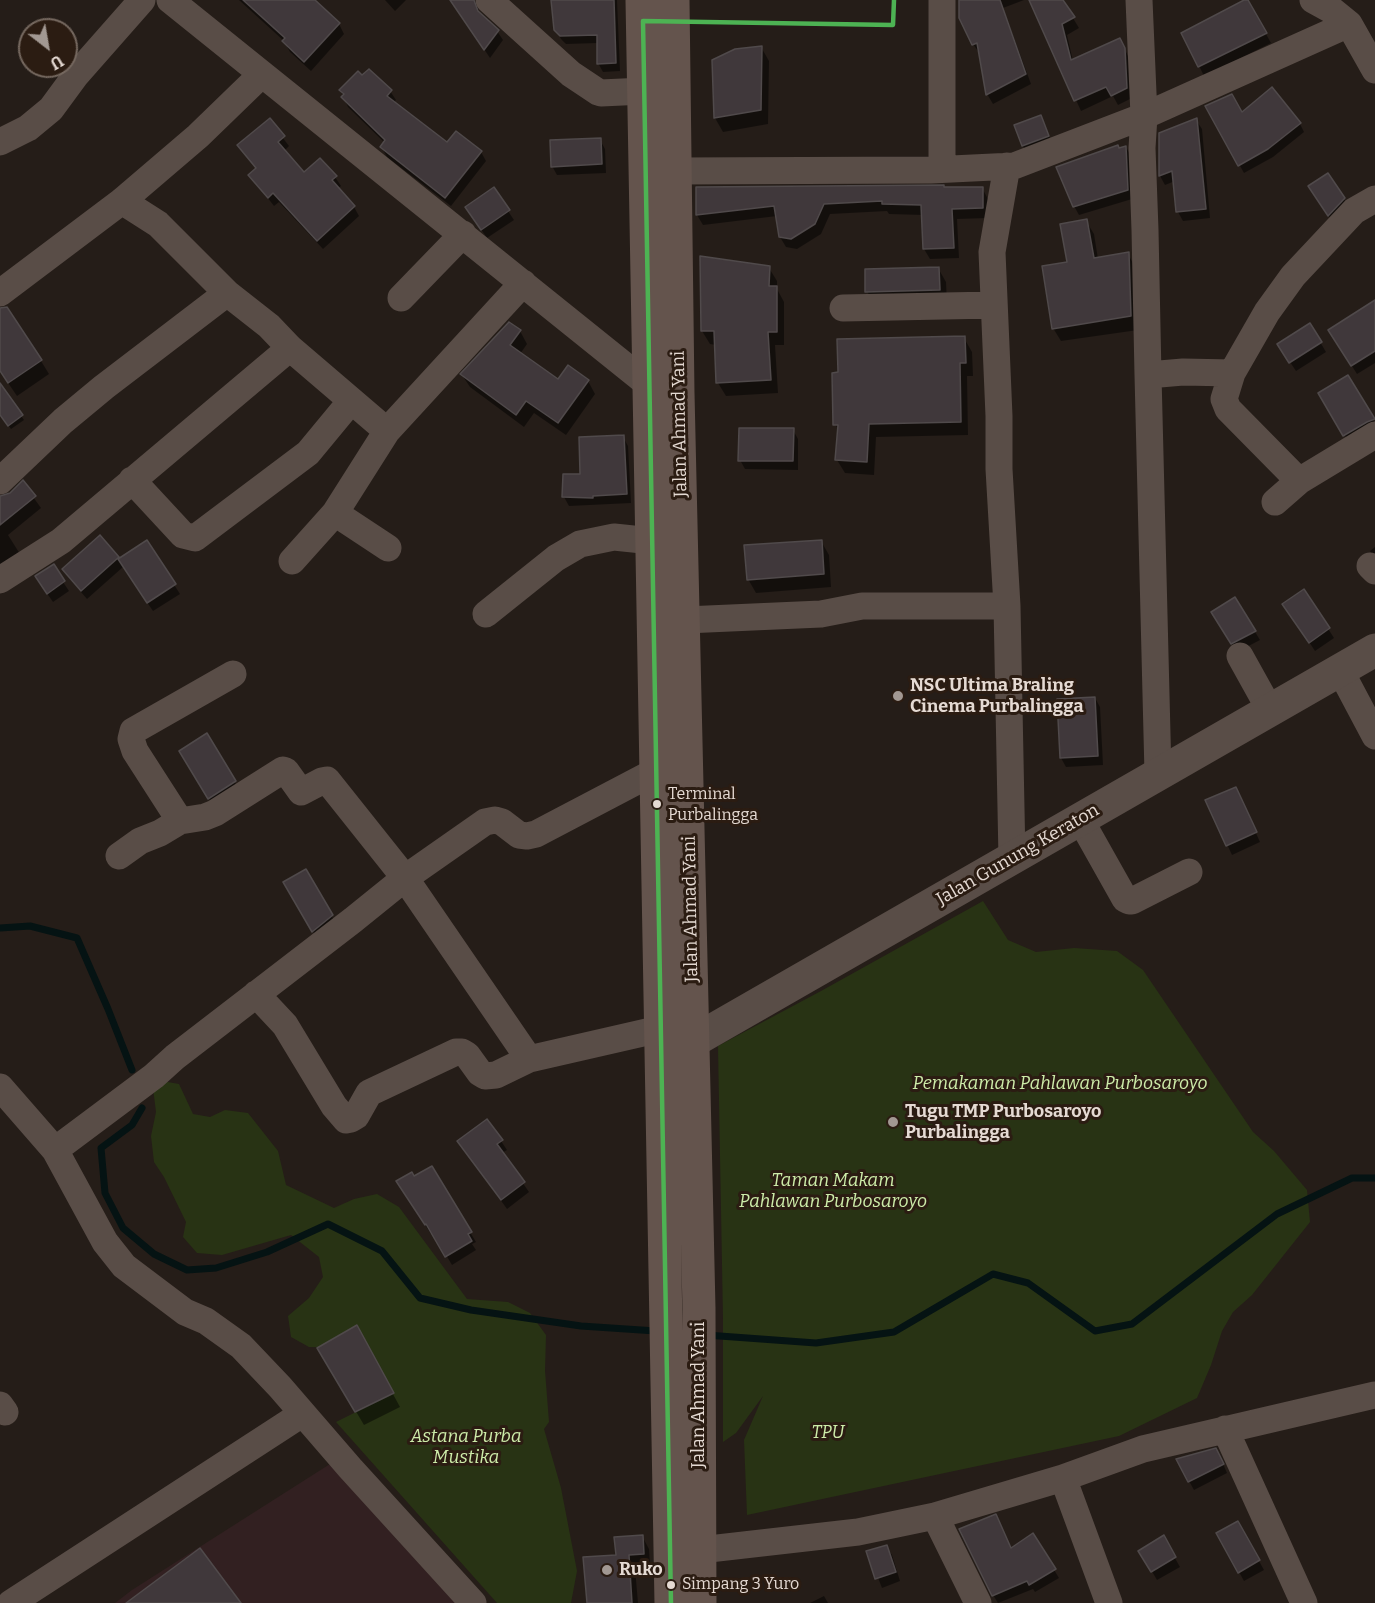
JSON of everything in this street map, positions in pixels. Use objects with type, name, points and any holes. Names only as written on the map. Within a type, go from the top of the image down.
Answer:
[{"type":"main road","name":"Jalan Ahmad Yani","points":[[642,0],[644,91],[664,389],[685,620],[699,1308],[700,1603]]},
{"type":"main road","name":"Jalan Ahmad Yani","points":[[671,1603],[652,541],[664,389],[676,171],[673,0]]},
{"type":"street","points":[[0,142],[28,128],[51,109],[76,75],[142,0]]},
{"type":"street","points":[[170,0],[523,283],[664,389]]},
{"type":"street","points":[[489,0],[572,74],[598,92],[644,91]]},
{"type":"street","points":[[942,0],[942,169]]},
{"type":"street","points":[[1139,0],[1144,116],[1142,148],[1158,774]]},
{"type":"street","points":[[1312,0],[1333,11],[1349,24],[1375,70]]},
{"type":"street","points":[[676,171],[942,169],[1014,166],[1144,116],[1349,24]]},
{"type":"street","points":[[0,293],[122,201],[198,136],[262,74]]},
{"type":"street","points":[[1006,166],[992,252],[999,469],[1007,606],[1012,859]]},
{"type":"street","points":[[1299,481],[1228,409],[1224,399],[1232,373],[1268,312],[1293,276],[1354,211],[1375,199]]},
{"type":"street","points":[[122,201],[158,224],[227,293],[269,326],[290,348],[387,431]]},
{"type":"street","points":[[401,298],[463,234]]},
{"type":"street","points":[[292,561],[335,513],[387,431],[523,283]]},
{"type":"street","points":[[0,481],[63,421],[104,387],[227,293]]},
{"type":"street","points":[[843,308],[994,305]]},
{"type":"street","points":[[0,580],[61,541],[290,348]]},
{"type":"street","points":[[1148,375],[1183,372],[1232,373]]},
{"type":"street","points":[[132,480],[183,535],[195,538],[308,453],[351,401]]},
{"type":"street","points":[[1275,502],[1299,481],[1375,435]]},
{"type":"street","points":[[335,513],[388,548]]},
{"type":"street","points":[[486,614],[556,558],[580,544],[614,537],[652,541]]},
{"type":"street","points":[[685,620],[821,614],[862,606],[1007,606]]},
{"type":"street","name":"Jalan Gunung Keraton","points":[[661,1044],[693,1042],[1375,650]]},
{"type":"street","points":[[1240,656],[1270,710]]},
{"type":"street","points":[[1340,670],[1375,736]]},
{"type":"street","points":[[180,821],[135,751],[131,739],[133,731],[233,674]]},
{"type":"street","points":[[119,856],[140,841],[180,821],[215,813],[283,770],[301,792],[327,780],[405,878],[529,1059]]},
{"type":"street","points":[[55,1150],[154,1076],[175,1057],[405,878],[486,822],[495,820],[502,822],[519,835],[536,834],[656,771]]},
{"type":"street","points":[[1080,819],[1125,898],[1129,901],[1189,872]]},
{"type":"street","points":[[256,994],[285,1026],[334,1106],[346,1119],[356,1116],[369,1093],[377,1088],[456,1052],[467,1055],[476,1069],[485,1076],[496,1075],[529,1059],[661,1044]]},
{"type":"street","points":[[0,1087],[55,1150],[105,1242],[124,1266],[185,1312],[206,1321],[241,1346],[472,1603]]},
{"type":"street","points":[[700,1550],[858,1532],[935,1516],[1063,1478],[1143,1449],[1375,1395]]},
{"type":"street","points":[[11,1603],[302,1414]]},
{"type":"street","points":[[1225,1429],[1304,1603]]},
{"type":"street","points":[[1063,1478],[1116,1602]]},
{"type":"street","points":[[935,1516],[978,1603]]},
{"type":"shaded area","points":[[330,1464],[466,1603],[115,1603],[132,1590]]},
{"type":"green space","points":[[983,901],[1008,940],[1036,952],[1074,948],[1117,951],[1143,970],[1253,1132],[1274,1151],[1307,1190],[1310,1222],[1252,1295],[1233,1312],[1222,1331],[1197,1398],[1119,1436],[747,1515],[744,1440],[763,1396],[736,1433],[723,1442],[718,1046]]},
{"type":"green space","name":"Astana Purba Mustika","points":[[162,1081],[179,1084],[193,1114],[210,1117],[225,1110],[248,1113],[278,1151],[286,1185],[334,1208],[354,1199],[377,1194],[399,1207],[467,1299],[508,1302],[530,1313],[546,1335],[545,1371],[549,1422],[544,1429],[561,1488],[577,1571],[571,1603],[497,1603],[336,1422],[392,1394],[347,1348],[309,1347],[291,1337],[288,1316],[309,1298],[323,1277],[319,1257],[291,1235],[222,1255],[197,1253],[183,1237],[186,1222],[154,1162],[151,1136],[156,1112],[153,1088]]},
{"type":"building","points":[[243,0],[315,0],[340,23],[304,62],[282,41],[285,38]]},
{"type":"building","points":[[450,0],[474,0],[478,11],[499,30],[484,50]]},
{"type":"building","points":[[551,0],[614,0],[616,63],[597,64],[597,35],[560,36],[554,30]]},
{"type":"building","points":[[959,0],[1000,0],[1026,74],[986,95],[977,43],[972,45],[959,18]]},
{"type":"building","points":[[1029,0],[1063,0],[1075,17],[1062,24],[1071,60],[1120,38],[1125,48],[1127,88],[1111,96],[1106,87],[1074,101]]},
{"type":"building","points":[[1248,0],[1267,33],[1198,67],[1181,33]]},
{"type":"building","points":[[762,46],[761,110],[714,118],[712,60],[735,49]]},
{"type":"building","points":[[369,69],[392,90],[387,96],[447,142],[456,131],[482,151],[445,198],[380,147],[385,140],[341,97],[344,94],[339,90],[358,71],[362,75]]},
{"type":"building","points":[[1272,87],[1301,123],[1268,149],[1238,166],[1205,106],[1232,94],[1242,112]]},
{"type":"building","points":[[1041,115],[1049,136],[1022,146],[1014,125]]},
{"type":"building","points":[[270,118],[285,136],[278,142],[304,172],[320,158],[337,176],[332,180],[355,206],[317,241],[273,193],[268,198],[248,175],[256,168],[237,145]]},
{"type":"building","points":[[1197,118],[1206,209],[1176,212],[1172,171],[1159,176],[1159,133]]},
{"type":"building","points":[[601,138],[602,164],[551,167],[550,140]]},
{"type":"building","points":[[1118,145],[1119,148],[1126,146],[1128,190],[1073,207],[1056,167]]},
{"type":"building","points":[[1328,173],[1345,198],[1328,216],[1308,186]]},
{"type":"building","points":[[944,185],[944,187],[983,187],[983,208],[952,209],[954,248],[923,249],[921,205],[882,204],[882,201],[824,204],[815,224],[791,239],[779,237],[774,206],[696,215],[696,187]]},
{"type":"building","points":[[494,187],[510,210],[481,230],[465,207]]},
{"type":"building","points":[[1087,219],[1094,258],[1129,252],[1131,316],[1052,329],[1042,266],[1067,262],[1060,224]]},
{"type":"building","points":[[700,256],[770,266],[769,286],[777,286],[777,332],[768,332],[771,380],[716,383],[714,331],[701,331]]},
{"type":"building","points":[[939,267],[940,290],[865,292],[865,269]]},
{"type":"building","points":[[1375,300],[1375,351],[1351,366],[1328,330]]},
{"type":"building","points":[[7,307],[42,360],[8,383],[0,371],[0,308]]},
{"type":"building","points":[[509,322],[521,330],[510,345],[558,379],[568,365],[589,380],[558,423],[526,401],[516,415],[460,374]]},
{"type":"building","points":[[1310,323],[1322,342],[1289,363],[1277,344]]},
{"type":"building","points":[[965,336],[966,363],[960,363],[961,422],[869,424],[867,462],[835,460],[838,425],[833,425],[832,373],[838,372],[837,339]]},
{"type":"building","points":[[1348,375],[1375,419],[1343,436],[1318,393]]},
{"type":"building","points":[[0,383],[23,415],[8,426],[0,415]]},
{"type":"building","points":[[739,428],[794,428],[793,461],[738,461]]},
{"type":"building","points":[[624,435],[627,494],[593,496],[593,498],[562,497],[563,474],[580,474],[579,437]]},
{"type":"building","points":[[23,480],[36,496],[0,525],[0,496],[10,493]]},
{"type":"building","points":[[100,535],[119,557],[81,591],[62,569]]},
{"type":"building","points":[[147,540],[176,584],[147,603],[118,559]]},
{"type":"building","points":[[822,540],[824,574],[747,580],[744,545]]},
{"type":"building","points":[[54,564],[65,581],[47,594],[35,576]]},
{"type":"building","points":[[1304,589],[1330,628],[1309,643],[1282,604]]},
{"type":"building","points":[[1235,597],[1256,631],[1231,644],[1211,612]]},
{"type":"building","points":[[1095,697],[1098,756],[1060,758],[1057,699]]},
{"type":"building","points":[[207,733],[236,781],[208,799],[179,751]]},
{"type":"building","points":[[1236,787],[1257,832],[1226,846],[1205,800]]},
{"type":"building","points":[[306,869],[333,915],[312,932],[283,882]]},
{"type":"building","points":[[487,1119],[503,1140],[497,1144],[525,1182],[501,1200],[457,1141]]},
{"type":"building","points":[[432,1166],[472,1232],[468,1234],[472,1241],[445,1257],[426,1224],[396,1181],[412,1172],[414,1176]]},
{"type":"building","points":[[357,1325],[394,1393],[355,1412],[317,1348]]},
{"type":"building","points":[[1216,1448],[1224,1464],[1188,1482],[1176,1459]]},
{"type":"building","points":[[996,1514],[1011,1548],[1033,1533],[1056,1569],[1029,1585],[1027,1581],[992,1596],[959,1529]]},
{"type":"building","points":[[1238,1521],[1260,1560],[1238,1573],[1216,1533]]},
{"type":"building","name":"Ruko","points":[[643,1535],[644,1554],[629,1555],[632,1603],[587,1603],[583,1557],[616,1555],[614,1537]]},
{"type":"building","points":[[1164,1535],[1176,1557],[1151,1572],[1138,1551]]},
{"type":"building","points":[[887,1545],[896,1572],[875,1579],[866,1551]]},
{"type":"building","points":[[200,1548],[241,1603],[126,1603]]},
{"type":"waterway","points":[[0,928],[30,926],[77,938],[132,1070]]},
{"type":"waterway","points":[[142,1108],[132,1125],[101,1148],[105,1193],[123,1228],[154,1254],[187,1270],[216,1268],[267,1252],[328,1224],[382,1251],[420,1298],[471,1310],[581,1326],[656,1331]]},
{"type":"waterway","points":[[706,1335],[816,1343],[894,1332],[993,1274],[1028,1283],[1095,1331],[1132,1324],[1277,1214],[1352,1178],[1375,1178]]},
{"type":"transit line","points":[[671,1603],[643,21],[893,25],[894,0]]},
{"type":"place","name":"NSC Ultima Braling Cinema Purbalingga","points":[[898,696]]},
{"type":"place","name":"Terminal Purbalingga","points":[[657,804]]},
{"type":"place","name":"Tugu TMP Purbosaroyo Purbalingga","points":[[893,1122]]},
{"type":"place","name":"Ruko","points":[[607,1570]]},
{"type":"place","name":"Simpang 3 Yuro","points":[[671,1585]]},
{"type":"park label","name":"Pemakaman Pahlawan Purbosaroyo","points":[[1060,1084]]},
{"type":"park label","name":"Taman Makam Pahlawan Purbosaroyo","points":[[833,1191]]},
{"type":"park label","name":"TPU","points":[[828,1433]]}]
